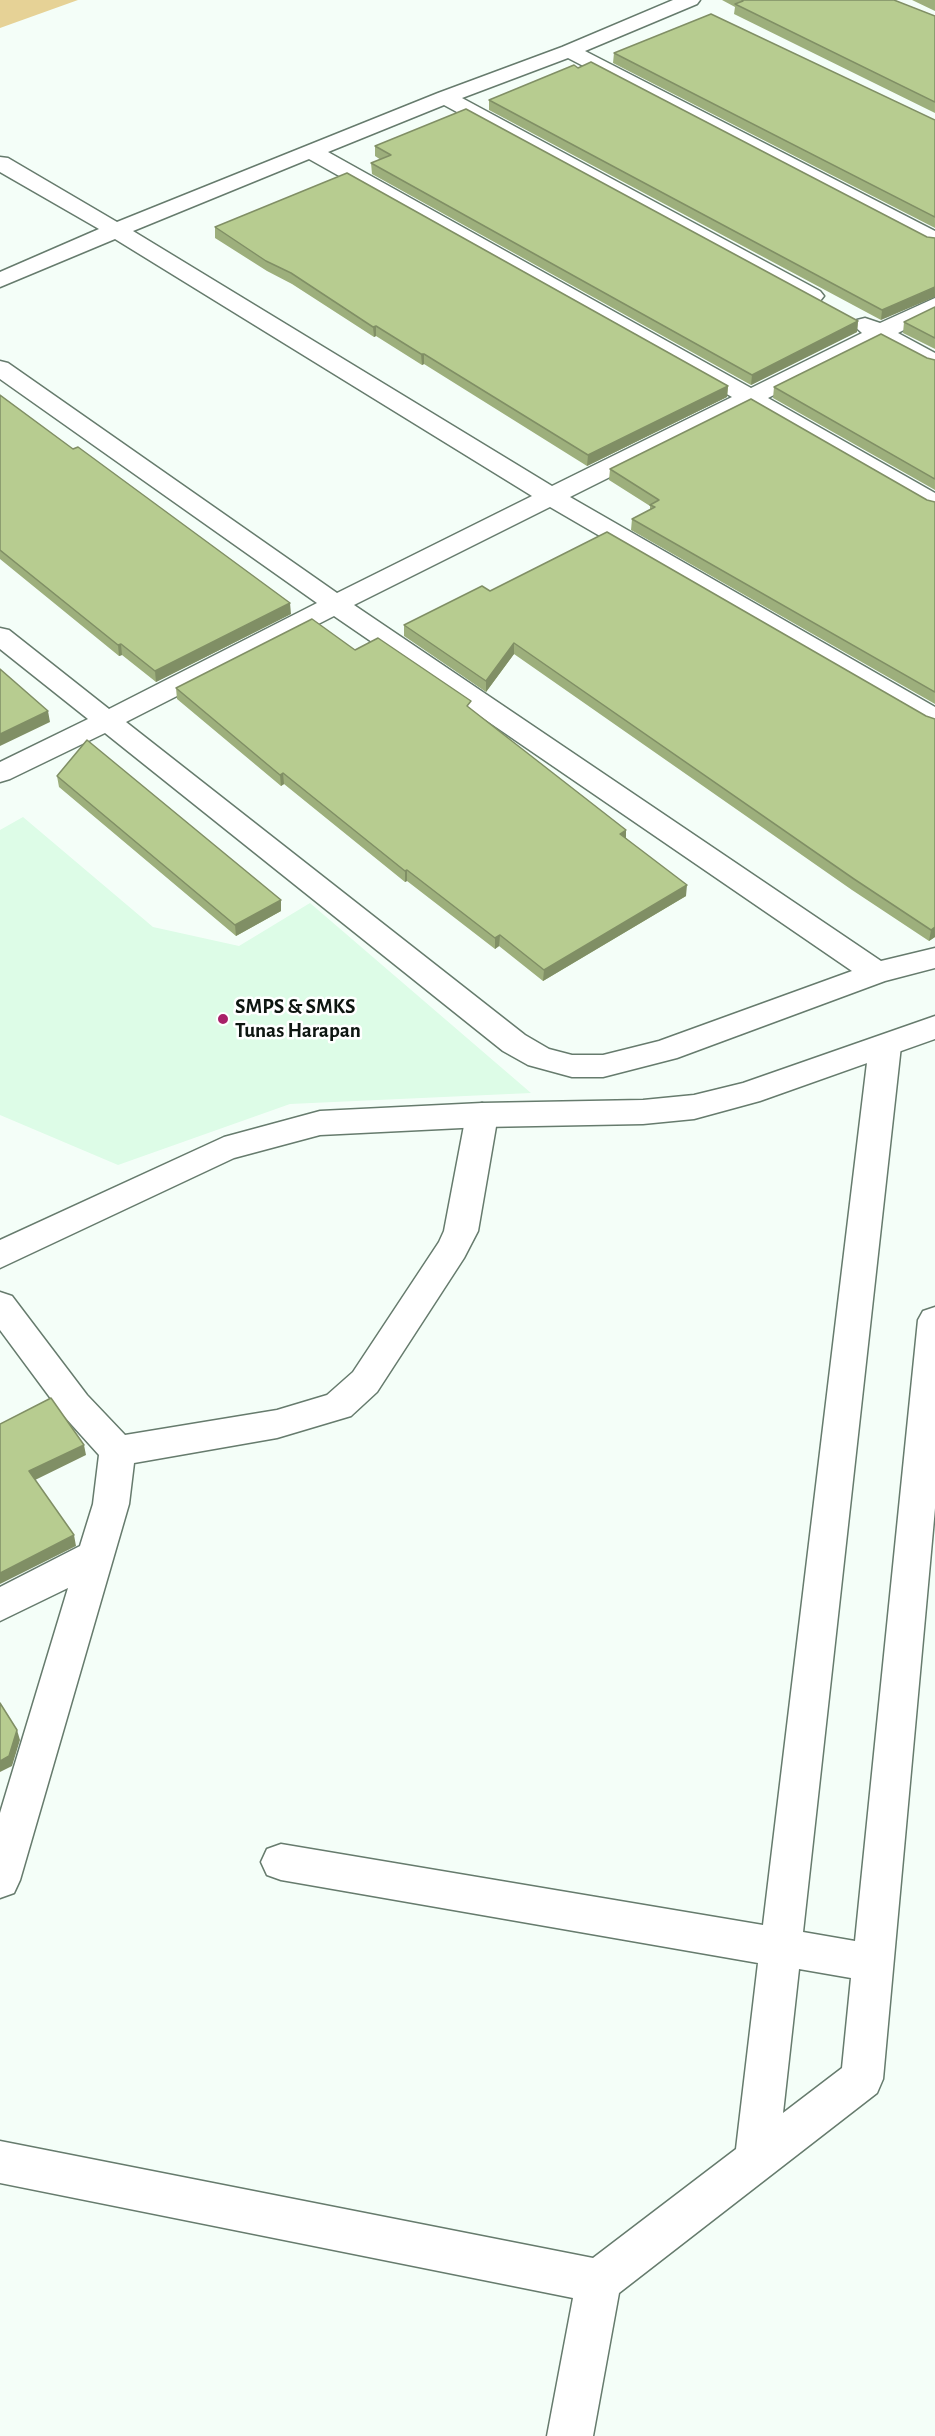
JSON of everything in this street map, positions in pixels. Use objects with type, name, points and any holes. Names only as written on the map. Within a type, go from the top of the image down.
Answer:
[{"type":"street","points":[[0,280],[116,230],[445,97],[690,3]]},
{"type":"street","points":[[569,51],[935,240]]},
{"type":"street","points":[[445,97],[827,305]]},
{"type":"street","points":[[312,152],[750,397],[935,504]]},
{"type":"street","points":[[0,163],[116,230],[553,498],[935,719]]},
{"type":"street","points":[[0,773],[108,721],[935,305]]},
{"type":"street","points":[[848,316],[935,362]]},
{"type":"street","points":[[0,368],[336,605],[877,973]]},
{"type":"street","points":[[0,636],[514,1042],[539,1057],[572,1066],[603,1066],[666,1050],[877,973],[935,958]]},
{"type":"street","points":[[0,1255],[224,1149],[320,1123],[482,1114],[643,1112],[694,1107],[749,1092],[935,1027]]},
{"type":"street","points":[[756,2160],[885,1046]]},
{"type":"street","points":[[117,1451],[277,1424],[339,1406],[366,1382],[452,1249],[460,1231],[482,1114]]},
{"type":"street","points":[[0,1305],[75,1405],[117,1451],[111,1504],[0,1880]]},
{"type":"street","points":[[570,2436],[599,2281],[862,2079],[935,1320]]},
{"type":"street","points":[[0,1605],[95,1556]]},
{"type":"street","points":[[281,1862],[873,1963]]},
{"type":"street","points":[[0,2162],[599,2281]]},
{"type":"shaded area","points":[[0,0],[78,0],[0,28]]},
{"type":"shaded area","name":"SMPS & SMKS Tunas Harapan","points":[[23,817],[153,927],[239,946],[310,903],[531,1093],[290,1104],[118,1165],[0,1115],[0,830]]},
{"type":"building","points":[[742,0],[894,0],[935,16],[935,102],[735,4]]},
{"type":"building","points":[[711,14],[935,120],[935,217],[614,53]]},
{"type":"building","points":[[591,62],[927,237],[935,238],[935,287],[882,310],[489,100],[574,65],[578,68]]},
{"type":"building","points":[[466,109],[858,321],[752,375],[371,163],[391,155],[375,146]]},
{"type":"building","points":[[347,173],[728,386],[588,455],[424,354],[376,326],[373,327],[215,227]]},
{"type":"building","points":[[935,307],[935,338],[904,322]]},
{"type":"building","points":[[881,334],[935,360],[935,479],[774,387]]},
{"type":"building","points":[[0,395],[73,449],[78,447],[290,603],[155,671],[121,644],[118,645],[0,550]]},
{"type":"building","points":[[751,399],[927,500],[935,502],[935,692],[632,519],[655,507],[650,505],[659,500],[610,469]]},
{"type":"building","points":[[607,532],[926,716],[935,719],[935,927],[931,930],[854,879],[514,643],[486,681],[404,625],[482,586],[490,591]]},
{"type":"building","points":[[312,619],[355,650],[378,638],[471,701],[467,706],[626,830],[620,834],[687,885],[544,970],[500,935],[495,938],[407,870],[405,871],[283,773],[280,775],[176,688]]},
{"type":"building","points":[[0,669],[48,711],[0,734]]},
{"type":"building","points":[[87,740],[281,900],[235,925],[57,776]]},
{"type":"building","points":[[51,1398],[84,1445],[29,1471],[74,1535],[0,1573],[0,1424]]},
{"type":"building","points":[[0,1703],[17,1730],[9,1756],[0,1761]]},
{"type":"place","name":"SMPS & SMKS Tunas Harapan","points":[[223,1019]]}]
